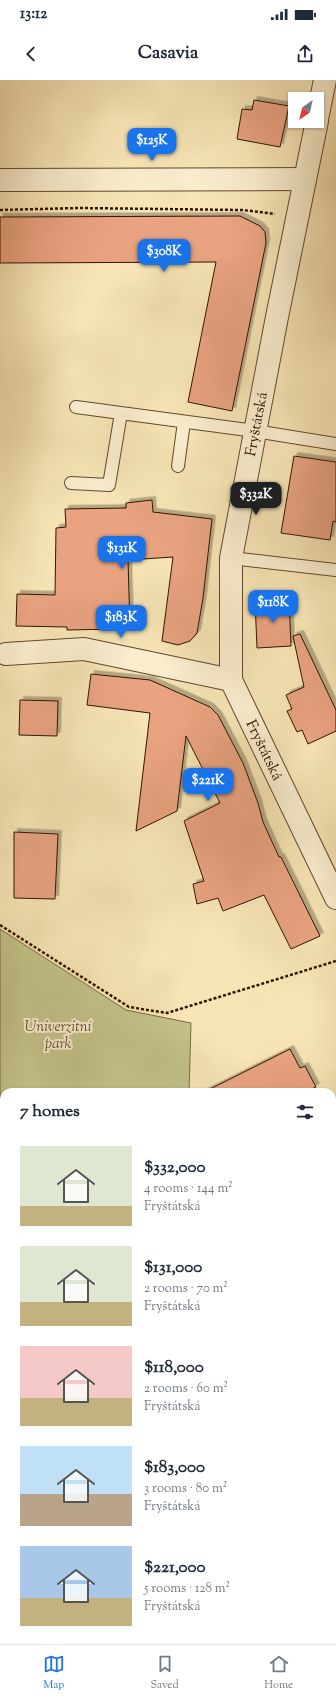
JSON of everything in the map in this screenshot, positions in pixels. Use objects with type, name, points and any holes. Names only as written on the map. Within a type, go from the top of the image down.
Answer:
[{"type":"street","name":"Fryštátská","points":[[323,92],[325,80]]},
{"type":"street","name":"Fryštátská","points":[[315,128],[231,558],[231,680],[336,898]]},
{"type":"street","points":[[0,180],[305,179]]},
{"type":"street","points":[[6,654],[84,649],[231,680]]},
{"type":"lane","points":[[76,407],[255,431],[336,444]]},
{"type":"lane","points":[[71,483],[109,485],[121,413]]},
{"type":"lane","points":[[178,466],[184,422]]},
{"type":"lane","points":[[231,558],[336,570]]},
{"type":"path","points":[[0,210],[79,208],[243,210],[297,216]]},
{"type":"path","points":[[0,925],[128,1007],[167,1012],[336,961]]},
{"type":"green space","name":"Univerzitní park","points":[[0,929],[126,1010],[191,1023],[189,1088],[0,1088]]},
{"type":"building","points":[[254,100],[288,106],[280,147],[237,139],[242,109],[252,110]]},
{"type":"building","points":[[240,216],[260,226],[265,232],[266,243],[232,411],[188,402],[216,262],[0,263],[0,217]]},
{"type":"building","points":[[294,456],[336,462],[336,522],[333,521],[330,540],[281,533]]},
{"type":"building","points":[[152,500],[153,512],[212,519],[203,598],[197,633],[190,641],[178,645],[162,641],[173,557],[128,560],[130,626],[118,626],[117,629],[67,630],[67,627],[16,626],[17,594],[55,595],[56,528],[66,527],[65,509],[126,508],[126,503]]},
{"type":"building","points":[[289,599],[291,646],[257,648],[255,601]]},
{"type":"building","points":[[300,634],[336,710],[336,731],[308,744],[302,730],[297,732],[287,711],[292,709],[286,695],[304,687],[293,636]]},
{"type":"building","points":[[91,674],[150,680],[210,707],[218,715],[243,763],[258,803],[263,822],[279,857],[281,857],[320,936],[291,949],[264,895],[223,911],[218,898],[197,904],[193,884],[204,881],[184,821],[220,803],[186,736],[177,811],[136,831],[150,713],[87,705]]},
{"type":"building","points":[[20,700],[58,701],[57,736],[19,735]]},
{"type":"building","points":[[14,832],[58,834],[55,899],[14,898]]},
{"type":"building","points":[[290,1049],[300,1068],[305,1066],[316,1087],[314,1088],[212,1088]]}]
